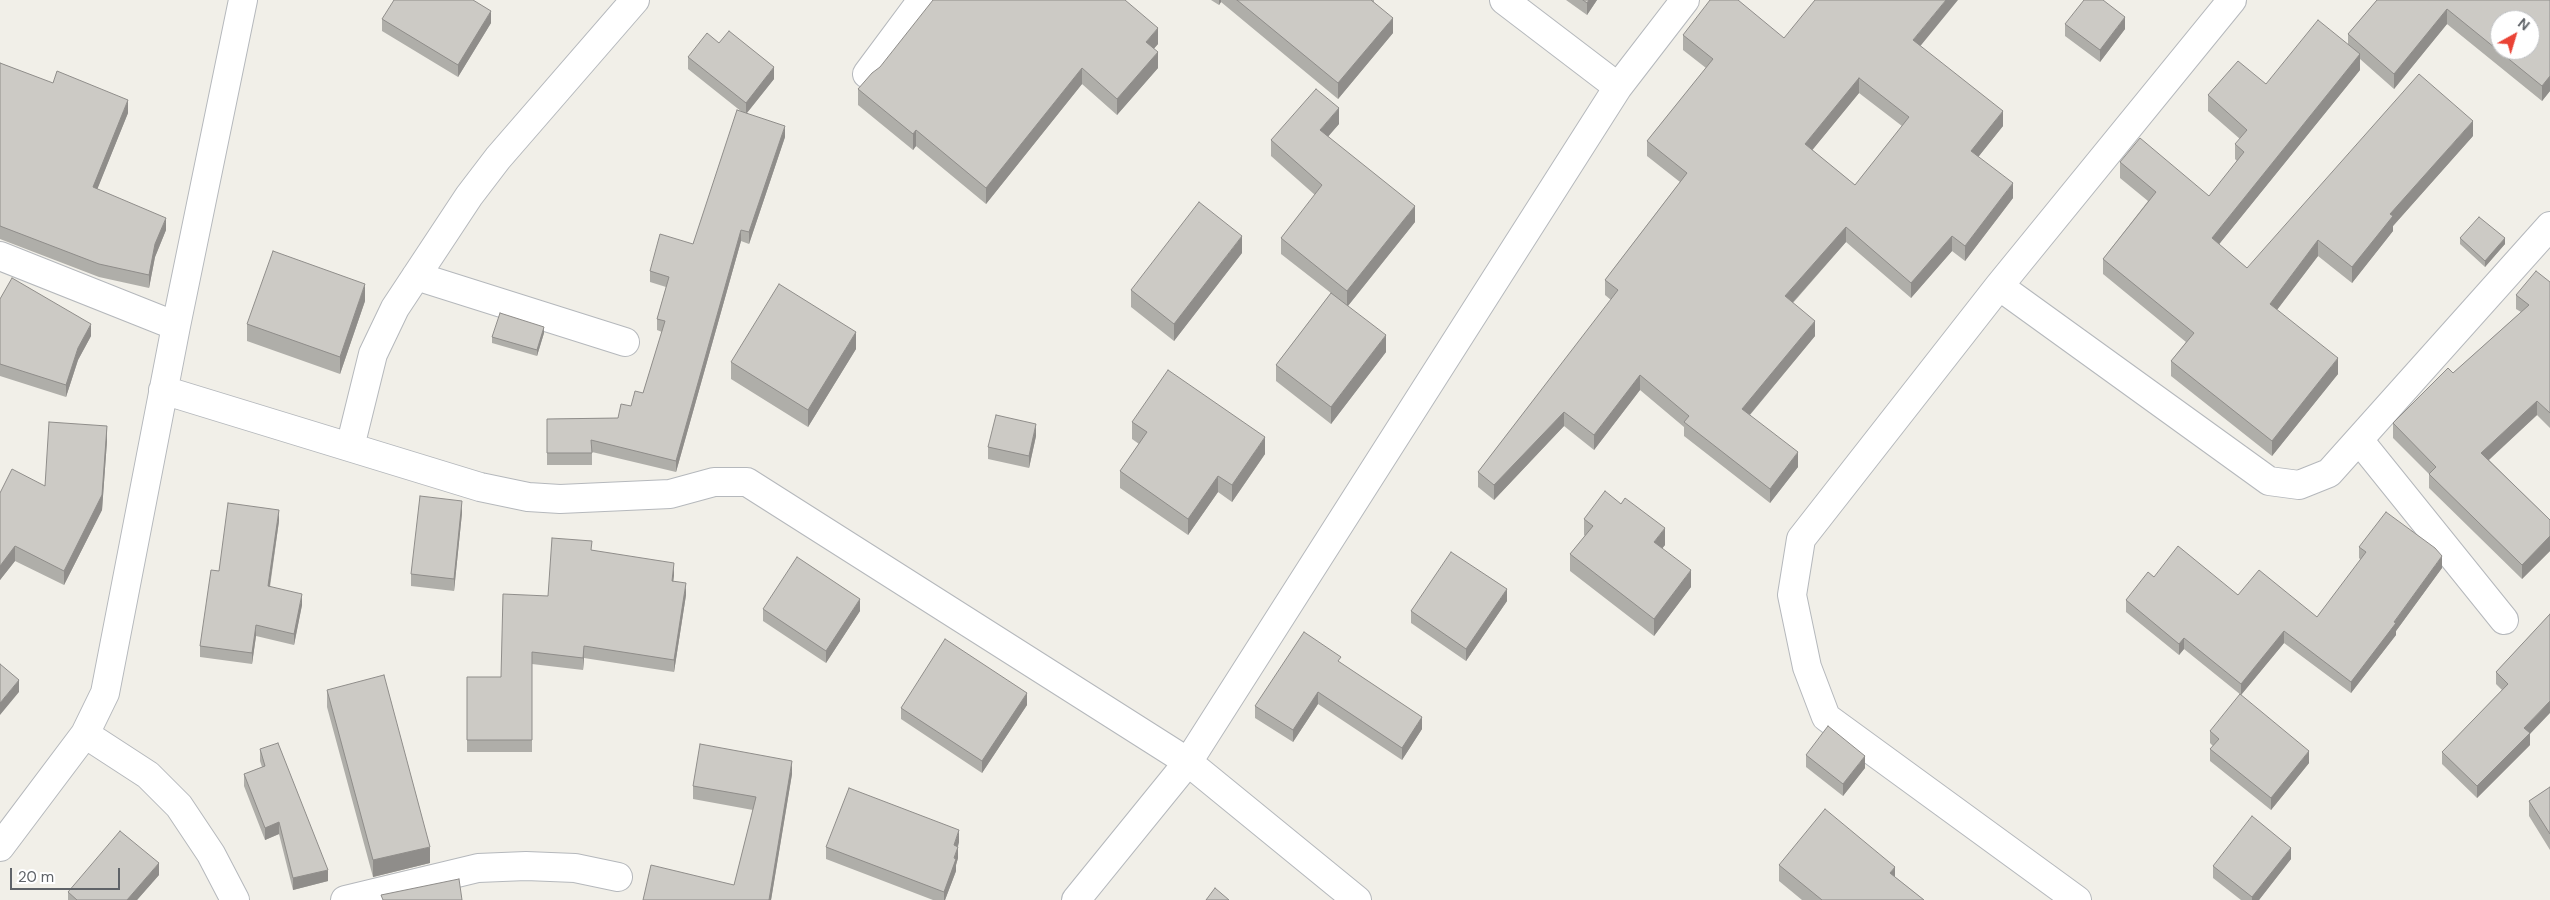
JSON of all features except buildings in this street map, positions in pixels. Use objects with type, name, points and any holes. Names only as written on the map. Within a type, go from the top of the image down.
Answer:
[{"type":"street","points":[[0,847],[86,734],[105,694],[163,390],[243,0]]},
{"type":"street","points":[[350,447],[373,354],[396,308],[416,276],[469,196],[498,158],[635,0]]},
{"type":"street","points":[[867,74],[922,0]]},
{"type":"street","points":[[1504,0],[1618,87]]},
{"type":"street","points":[[1076,900],[1188,762],[1618,87],[1685,0]]},
{"type":"street","points":[[2077,900],[1826,717],[1807,667],[1792,595],[1801,539],[1999,286],[2232,0]]},
{"type":"street","points":[[1999,286],[2269,481],[2299,485],[2329,474],[2550,226]]},
{"type":"street","points":[[0,256],[176,326]]},
{"type":"street","points":[[416,276],[625,342]]},
{"type":"street","points":[[163,390],[480,487],[528,498],[560,499],[670,494],[714,482],[747,482],[1188,762],[1357,900]]},
{"type":"street","points":[[2359,440],[2504,620]]},
{"type":"street","points":[[86,734],[148,775],[179,806],[211,854],[235,900]]},
{"type":"street","points":[[345,900],[478,868],[526,866],[575,868],[618,877]]}]
